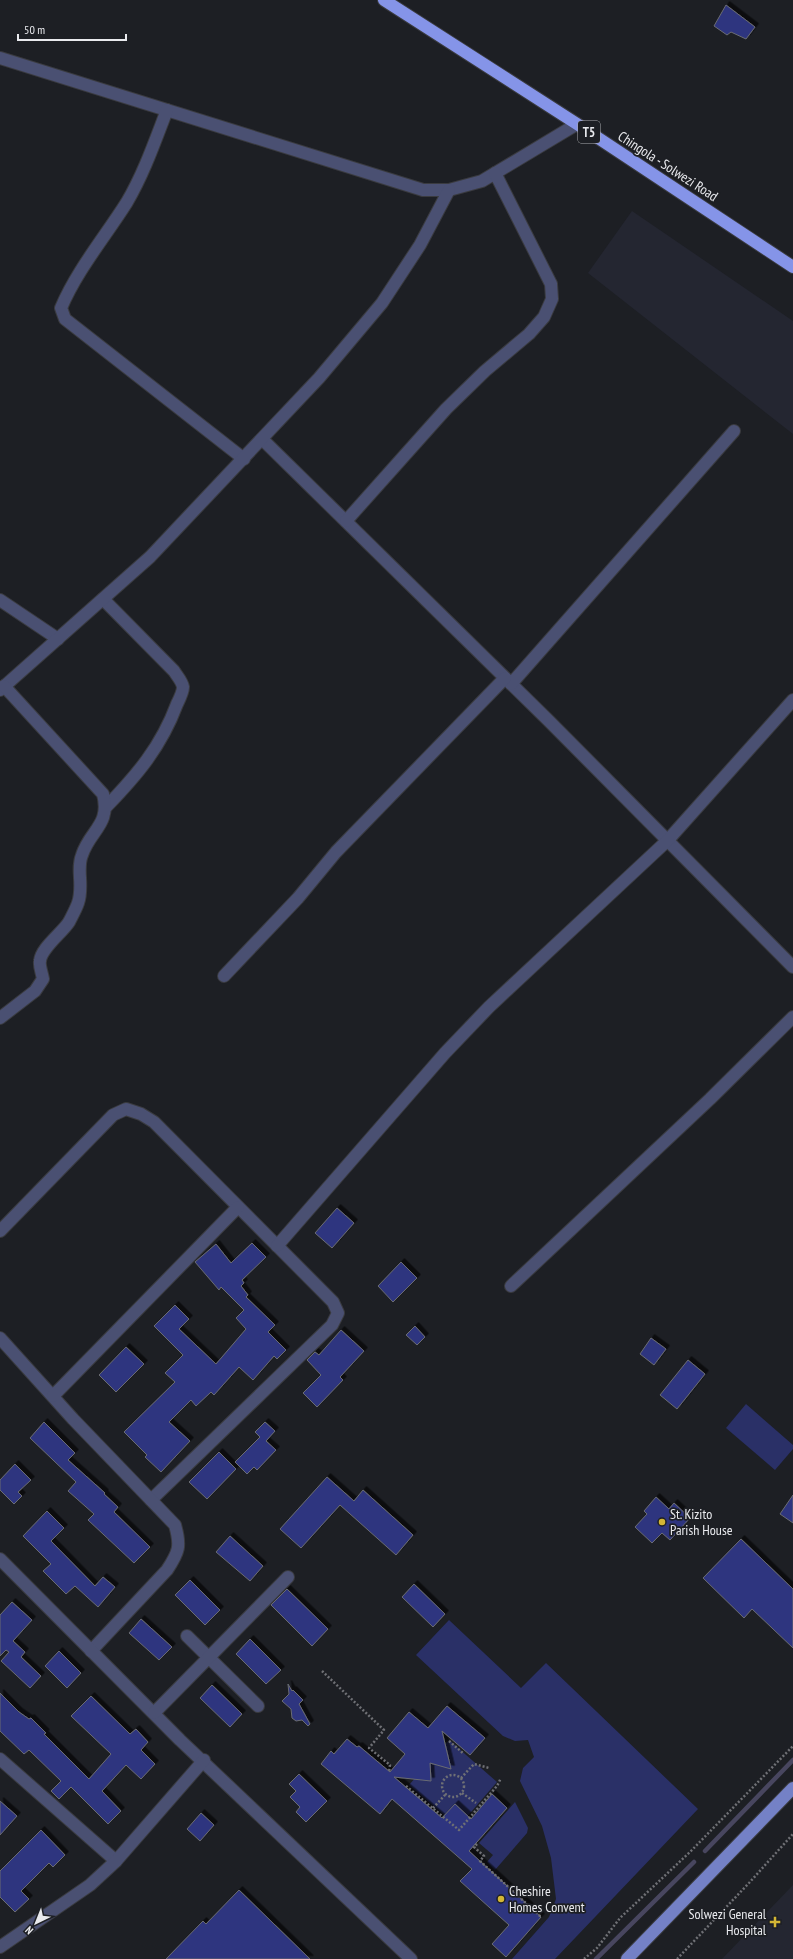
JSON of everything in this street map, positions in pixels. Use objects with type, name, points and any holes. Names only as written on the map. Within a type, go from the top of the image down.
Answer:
[{"type":"highway","name":"Chingola - Solwezi Road","points":[[384,0],[577,124],[793,267]]},
{"type":"main road","points":[[627,1959],[793,1788]]},
{"type":"street","points":[[0,58],[423,190],[449,190],[482,181],[577,124]]},
{"type":"street","points":[[167,110],[141,176],[66,296],[61,308],[65,319],[244,459]]},
{"type":"street","points":[[346,521],[446,409],[485,371],[529,334],[544,317],[552,299],[551,284],[495,173]]},
{"type":"street","points":[[106,807],[103,794],[2,688],[150,557],[244,459],[333,362],[382,303],[420,245],[449,190]]},
{"type":"street","points":[[224,976],[298,898],[336,852],[508,681],[734,431]]},
{"type":"street","points":[[262,439],[668,840],[793,967]]},
{"type":"street","points":[[0,1018],[35,991],[42,979],[40,961],[42,953],[68,922],[78,902],[82,884],[80,862],[82,853],[102,820],[106,807],[132,781],[155,751],[173,714],[183,688],[181,681],[174,671],[102,599]]},
{"type":"street","points":[[0,600],[58,639]]},
{"type":"street","points":[[277,1246],[445,1053],[484,1013],[668,840],[793,700]]},
{"type":"street","points":[[510,1286],[710,1099],[793,1017]]},
{"type":"street","points":[[0,1231],[113,1115],[126,1109],[141,1114],[154,1122],[333,1302],[338,1313],[332,1324],[150,1500]]},
{"type":"street","points":[[53,1396],[238,1207]]},
{"type":"street","points":[[1,1340],[175,1525],[179,1541],[177,1554],[167,1570],[91,1651]]},
{"type":"street","points":[[0,1559],[154,1713],[410,1959]]},
{"type":"street","points":[[154,1713],[288,1577]]},
{"type":"street","points":[[188,1636],[258,1706]]},
{"type":"street","points":[[0,1759],[116,1861]]},
{"type":"street","points":[[0,1947],[90,1885],[116,1861],[204,1760]]},
{"type":"path","points":[[322,1671],[384,1730],[369,1748],[390,1765],[390,1772]]},
{"type":"path","points":[[449,1741],[464,1754]]},
{"type":"path","points":[[584,1959],[597,1948],[620,1918],[691,1851],[793,1746]]},
{"type":"path","points":[[461,1778],[474,1764],[489,1768]]},
{"type":"path","points":[[451,1775],[461,1778],[464,1785],[462,1793],[456,1797],[445,1795],[441,1789],[444,1778],[451,1775]]},
{"type":"path","points":[[406,1786],[459,1830],[497,1786],[501,1778]]},
{"type":"path","points":[[462,1793],[476,1803]]},
{"type":"path","points":[[433,1808],[445,1795]]},
{"type":"path","points":[[676,1959],[749,1883],[793,1834]]},
{"type":"path","points":[[477,1844],[474,1846],[484,1856],[480,1861],[542,1918]]},
{"type":"shaded area","points":[[632,211],[793,321],[793,434],[588,273]]},
{"type":"shaded area","points":[[746,1404],[793,1445],[793,1449],[775,1470],[726,1428]]},
{"type":"shaded area","points":[[449,1620],[521,1688],[546,1663],[698,1809],[555,1959],[512,1959],[549,1917],[556,1899],[551,1858],[542,1826],[520,1781],[523,1768],[534,1757],[528,1740],[515,1741],[503,1736],[416,1655]]},
{"type":"shaded area","points":[[449,1740],[497,1782],[458,1827],[409,1785]],"holes":[[[455,1804],[467,1815],[460,1823],[448,1812]]]},
{"type":"shaded area","points":[[515,1802],[528,1828],[527,1833],[495,1870],[487,1862],[493,1855],[479,1843]]},
{"type":"shaded area","name":"Solwezi General Hospital","points":[[793,1885],[793,1959],[722,1959]]},
{"type":"building","points":[[726,5],[755,27],[746,39],[731,32],[727,35],[714,26]]},
{"type":"building","points":[[337,1208],[354,1223],[332,1248],[315,1233]]},
{"type":"building","points":[[252,1243],[266,1257],[242,1280],[244,1283],[241,1286],[248,1295],[246,1297],[275,1325],[268,1332],[286,1350],[277,1359],[274,1356],[253,1380],[239,1367],[214,1395],[211,1392],[196,1406],[191,1400],[169,1422],[190,1441],[161,1472],[145,1457],[147,1455],[124,1432],[175,1382],[165,1373],[183,1355],[154,1326],[175,1305],[189,1319],[179,1329],[216,1364],[246,1329],[236,1318],[244,1310],[221,1287],[219,1290],[195,1262],[216,1244],[231,1263]]},
{"type":"building","points":[[401,1262],[417,1278],[393,1302],[378,1286]]},
{"type":"building","points":[[415,1326],[425,1337],[417,1345],[406,1335]]},
{"type":"building","points":[[341,1330],[364,1351],[340,1377],[343,1380],[317,1407],[303,1393],[321,1375],[307,1360],[315,1352],[319,1355]]},
{"type":"building","points":[[651,1338],[666,1349],[654,1365],[640,1354]]},
{"type":"building","points":[[126,1347],[144,1364],[116,1392],[99,1375]]},
{"type":"building","points":[[688,1360],[705,1374],[677,1409],[660,1395]]},
{"type":"building","points":[[44,1422],[75,1453],[68,1460],[105,1493],[104,1494],[118,1507],[114,1512],[150,1547],[134,1563],[88,1520],[94,1514],[68,1491],[76,1482],[30,1438]]},
{"type":"building","points":[[265,1422],[275,1431],[266,1441],[276,1450],[257,1470],[254,1467],[247,1474],[235,1462],[260,1437],[255,1432]]},
{"type":"building","points":[[219,1452],[236,1469],[207,1499],[189,1482]]},
{"type":"building","points":[[15,1464],[31,1480],[18,1492],[22,1496],[14,1504],[0,1490],[0,1480]]},
{"type":"building","points":[[327,1477],[354,1501],[363,1490],[413,1535],[396,1555],[340,1505],[301,1548],[280,1529]]},
{"type":"building","points":[[793,1495],[793,1523],[780,1514]]},
{"type":"building","name":"St. Kizito Parish House","points":[[656,1497],[669,1509],[674,1503],[690,1518],[670,1540],[662,1533],[652,1543],[635,1527],[647,1514],[644,1511]]},
{"type":"building","points":[[47,1511],[64,1528],[51,1541],[95,1586],[103,1577],[115,1587],[98,1607],[75,1586],[66,1594],[43,1571],[51,1564],[23,1536]]},
{"type":"building","points":[[230,1536],[263,1566],[250,1581],[216,1552]]},
{"type":"building","points":[[741,1539],[793,1589],[793,1648],[752,1609],[744,1618],[703,1578]]},
{"type":"building","points":[[190,1580],[220,1610],[205,1625],[175,1595]]},
{"type":"building","points":[[414,1584],[445,1614],[433,1627],[402,1597]]},
{"type":"building","points":[[287,1589],[328,1629],[312,1646],[271,1605]]},
{"type":"building","points":[[12,1602],[32,1620],[13,1641],[25,1652],[21,1657],[41,1676],[30,1688],[1,1661],[9,1652],[6,1650],[0,1656],[0,1615]]},
{"type":"building","points":[[141,1619],[172,1647],[159,1660],[129,1633]]},
{"type":"building","points":[[250,1639],[281,1670],[266,1684],[236,1654]]},
{"type":"building","points":[[59,1651],[81,1673],[67,1688],[45,1666]]},
{"type":"building","points":[[288,1684],[292,1691],[293,1690],[303,1700],[299,1704],[310,1724],[308,1726],[302,1720],[296,1721],[292,1718],[291,1709],[282,1701],[289,1694]]},
{"type":"building","points":[[212,1685],[242,1714],[230,1727],[200,1698]]},
{"type":"building","points":[[0,1693],[19,1712],[29,1719],[31,1718],[46,1733],[44,1734],[89,1779],[111,1754],[71,1716],[91,1696],[130,1734],[136,1729],[148,1742],[141,1750],[155,1764],[141,1779],[126,1765],[102,1791],[121,1811],[108,1824],[71,1787],[59,1799],[51,1791],[61,1781],[29,1750],[24,1754],[0,1731]]},
{"type":"building","points":[[447,1706],[485,1738],[470,1755],[442,1731],[451,1769],[430,1763],[431,1781],[394,1777],[442,1818],[455,1804],[471,1819],[492,1794],[507,1808],[469,1851],[541,1917],[506,1957],[492,1944],[509,1925],[460,1881],[472,1869],[392,1799],[380,1814],[321,1764],[331,1751],[334,1754],[347,1739],[357,1747],[359,1746],[390,1772],[405,1754],[387,1738],[409,1712],[428,1728]]},
{"type":"building","points":[[299,1774],[327,1801],[306,1822],[296,1812],[300,1807],[290,1797],[296,1791],[289,1784]]},
{"type":"building","points":[[0,1801],[17,1816],[0,1835]]},
{"type":"building","points":[[201,1813],[214,1825],[200,1841],[187,1829]]},
{"type":"building","points":[[41,1830],[65,1855],[53,1867],[49,1863],[21,1891],[29,1899],[15,1912],[0,1897],[0,1871]]},
{"type":"building","points":[[239,1890],[310,1959],[166,1959],[203,1921],[206,1924]]},
{"type":"waterway","points":[[705,1851],[793,1760]]},
{"type":"waterway","points":[[596,1959],[694,1862]]},
{"type":"place","name":"St. Kizito Parish House","points":[[662,1522]]},
{"type":"place","name":"Cheshire Homes Convent","points":[[501,1899]]},
{"type":"place","name":"Solwezi General Hospital","points":[[775,1922]]}]
